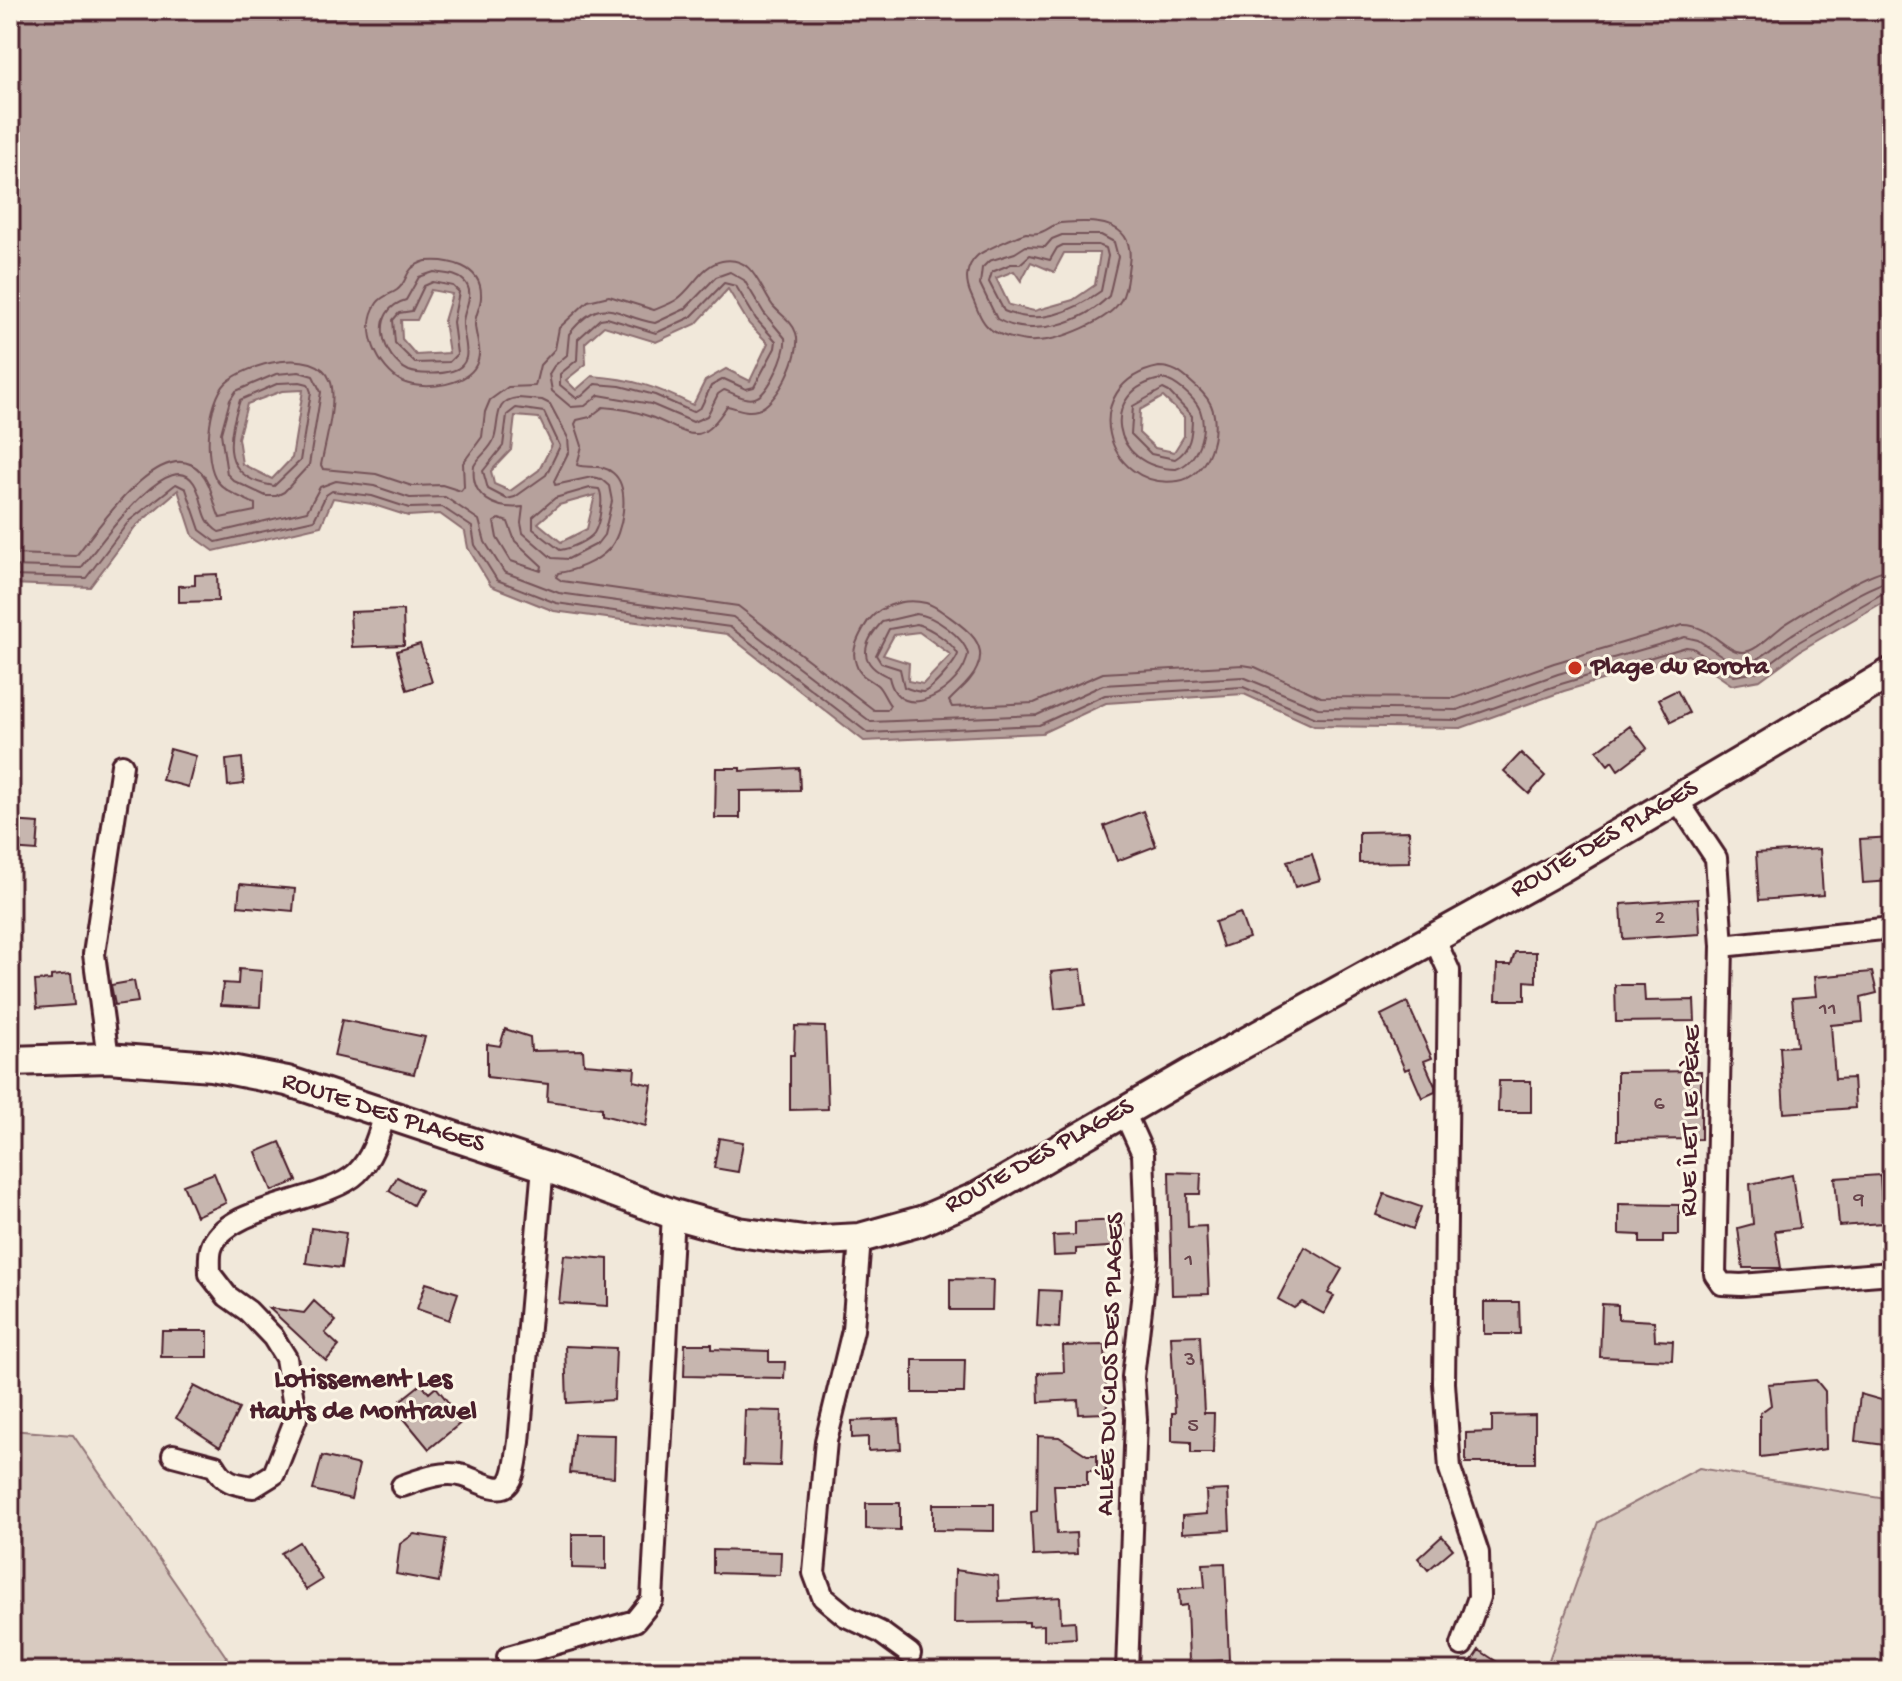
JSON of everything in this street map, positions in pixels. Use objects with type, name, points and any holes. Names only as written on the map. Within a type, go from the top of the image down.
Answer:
[{"type":"street","name":"ROUTE DES PLAGES","points":[[10,1061],[108,1058],[211,1066],[287,1081],[386,1111],[673,1214],[738,1232],[804,1241],[860,1238],[921,1221],[979,1196],[1559,869],[1892,672]]},
{"type":"street","points":[[108,1058],[94,954],[122,765]]},
{"type":"street","name":"RUE ÎLET LE PÈRE","points":[[1676,798],[1716,858],[1722,946],[1715,1274],[1722,1284],[1741,1285],[1892,1273]]},
{"type":"street","points":[[1722,946],[1892,928]]},
{"type":"street","points":[[1434,938],[1449,971],[1445,1397],[1450,1469],[1478,1553],[1479,1597],[1462,1645]]},
{"type":"street","points":[[173,1455],[215,1466],[221,1477],[233,1484],[253,1487],[274,1474],[296,1418],[286,1358],[273,1337],[248,1311],[227,1296],[210,1274],[211,1247],[233,1222],[332,1187],[356,1174],[376,1145],[386,1111]]},
{"type":"street","name":"ALLÉE DU CLOS DES PLAGES","points":[[1124,1112],[1143,1154],[1147,1258],[1133,1377],[1136,1419],[1127,1671]]},
{"type":"street","points":[[402,1486],[441,1474],[461,1475],[499,1488],[507,1485],[512,1476],[519,1442],[543,1166]]},
{"type":"street","points":[[508,1657],[635,1621],[652,1600],[673,1214]]},
{"type":"street","points":[[860,1238],[853,1330],[826,1441],[814,1573],[823,1597],[846,1616],[880,1632],[910,1654]]},
{"type":"shaded area","points":[[10,1430],[73,1435],[236,1671],[10,1671]]},
{"type":"shaded area","points":[[1699,1468],[1892,1500],[1892,1671],[1545,1671],[1598,1522]]},
{"type":"water","points":[[10,10],[1892,10],[1892,597],[1801,650],[1760,680],[1732,685],[1688,655],[1564,691],[1461,728],[1314,726],[1244,694],[1106,703],[1042,733],[864,741],[727,634],[554,611],[491,586],[468,548],[465,532],[440,514],[408,516],[371,504],[333,498],[321,526],[214,551],[193,536],[178,490],[135,527],[90,587],[10,584]],"holes":[[[1064,253],[1100,253],[1095,285],[1073,300],[1034,311],[1009,305],[996,278],[1014,271],[1021,281],[1031,262],[1054,272]],[[728,289],[749,324],[768,343],[750,381],[726,369],[705,381],[693,405],[656,389],[620,379],[592,376],[576,390],[566,380],[586,364],[585,343],[604,326],[656,342],[696,324]],[[431,290],[452,294],[444,321],[449,353],[416,355],[402,339],[401,320],[417,320]],[[303,390],[292,458],[272,479],[242,464],[238,438],[247,404],[282,391]],[[1163,397],[1184,417],[1184,436],[1174,452],[1155,448],[1139,433],[1140,410]],[[515,416],[539,418],[552,445],[539,470],[510,491],[494,484],[491,471],[511,450]],[[595,495],[587,529],[561,542],[538,523],[559,505]],[[919,632],[951,655],[923,684],[908,681],[909,663],[883,655],[894,635]]]},
{"type":"building","points":[[217,574],[218,601],[179,602],[179,586],[195,585],[195,575]]},
{"type":"building","points":[[403,610],[404,645],[352,647],[350,612]]},
{"type":"building","points":[[420,644],[432,682],[407,690],[397,651]]},
{"type":"building","points":[[1677,690],[1689,713],[1671,722],[1659,699]]},
{"type":"building","points":[[1630,726],[1647,748],[1618,770],[1612,761],[1608,765],[1597,751]]},
{"type":"building","points":[[170,749],[196,756],[188,787],[162,780]]},
{"type":"building","points":[[1521,753],[1545,776],[1529,794],[1504,771]]},
{"type":"building","points":[[242,758],[244,784],[228,786],[226,760]]},
{"type":"building","points":[[716,768],[740,768],[740,771],[799,768],[800,790],[740,791],[740,818],[715,818]]},
{"type":"building","points":[[1143,811],[1156,846],[1117,861],[1104,826]]},
{"type":"building","points":[[10,821],[39,823],[37,851],[10,849]]},
{"type":"building","points":[[1409,831],[1410,862],[1359,863],[1359,832]]},
{"type":"building","points":[[1892,837],[1892,881],[1863,883],[1860,839]]},
{"type":"building","points":[[1820,849],[1823,895],[1759,900],[1756,853]]},
{"type":"building","points":[[1312,854],[1320,880],[1295,887],[1287,861]]},
{"type":"building","points":[[240,884],[295,889],[293,911],[238,906]]},
{"type":"building","points":[[1698,899],[1700,934],[1623,939],[1621,904]]},
{"type":"building","points":[[1240,913],[1249,938],[1223,947],[1215,922]]},
{"type":"building","points":[[1515,952],[1536,952],[1536,982],[1525,981],[1525,1000],[1496,1000],[1497,965],[1511,965]]},
{"type":"building","points":[[239,969],[262,971],[260,1007],[221,1005],[223,983],[238,984]]},
{"type":"building","points":[[1081,969],[1085,1005],[1055,1009],[1051,972]]},
{"type":"building","points":[[1872,972],[1877,993],[1861,997],[1863,1022],[1831,1025],[1835,1079],[1853,1078],[1855,1108],[1784,1113],[1780,1047],[1797,1046],[1792,998],[1816,996],[1814,977]]},
{"type":"building","points":[[71,974],[74,1005],[37,1008],[35,981]]},
{"type":"building","points":[[134,981],[138,1002],[115,1005],[111,985]]},
{"type":"building","points":[[1615,985],[1644,985],[1645,1001],[1694,1000],[1695,1021],[1616,1022]]},
{"type":"building","points":[[1407,1002],[1432,1058],[1424,1061],[1435,1092],[1422,1098],[1409,1068],[1405,1070],[1381,1015]]},
{"type":"building","points":[[342,1020],[425,1037],[414,1074],[334,1056]]},
{"type":"building","points":[[795,1026],[825,1027],[828,1109],[790,1110],[790,1055],[794,1055]]},
{"type":"building","points":[[505,1029],[530,1037],[531,1051],[583,1050],[584,1064],[635,1068],[634,1081],[652,1085],[646,1126],[602,1115],[602,1108],[547,1101],[548,1084],[487,1077],[487,1044],[500,1046]]},
{"type":"building","points":[[1701,1071],[1701,1139],[1617,1140],[1617,1072]]},
{"type":"building","points":[[1499,1081],[1531,1081],[1531,1112],[1498,1112]]},
{"type":"building","points":[[719,1138],[743,1142],[738,1172],[714,1168]]},
{"type":"building","points":[[280,1142],[297,1181],[272,1191],[256,1152]]},
{"type":"building","points":[[1169,1172],[1201,1173],[1200,1194],[1187,1194],[1188,1227],[1206,1226],[1209,1294],[1172,1295]]},
{"type":"building","points":[[214,1173],[226,1203],[196,1216],[183,1185]]},
{"type":"building","points":[[1792,1175],[1800,1228],[1775,1231],[1781,1268],[1743,1268],[1738,1228],[1753,1224],[1750,1184]]},
{"type":"building","points":[[1880,1175],[1883,1223],[1839,1226],[1835,1178]]},
{"type":"building","points":[[397,1177],[421,1190],[413,1205],[389,1191]]},
{"type":"building","points":[[1384,1194],[1421,1207],[1413,1229],[1376,1215]]},
{"type":"building","points":[[1619,1204],[1679,1205],[1679,1235],[1663,1235],[1663,1243],[1640,1243],[1640,1235],[1619,1234]]},
{"type":"building","points":[[1124,1220],[1125,1246],[1076,1249],[1076,1255],[1054,1256],[1053,1236],[1075,1235],[1075,1222]]},
{"type":"building","points":[[311,1228],[346,1233],[341,1268],[306,1263]]},
{"type":"building","points":[[1305,1247],[1342,1269],[1328,1293],[1334,1296],[1324,1314],[1302,1302],[1294,1308],[1278,1299]]},
{"type":"building","points":[[564,1255],[608,1259],[608,1306],[559,1303]]},
{"type":"building","points":[[950,1279],[993,1280],[992,1310],[950,1310]]},
{"type":"building","points":[[426,1283],[458,1293],[449,1320],[417,1309]]},
{"type":"building","points":[[1039,1290],[1061,1291],[1059,1328],[1037,1326]]},
{"type":"building","points":[[314,1301],[336,1321],[325,1333],[339,1346],[326,1361],[269,1308],[304,1313]]},
{"type":"building","points":[[1484,1302],[1519,1302],[1520,1334],[1484,1334]]},
{"type":"building","points":[[1602,1304],[1618,1305],[1618,1319],[1654,1321],[1655,1340],[1673,1341],[1672,1360],[1600,1357]]},
{"type":"building","points":[[162,1331],[208,1331],[208,1357],[161,1357]]},
{"type":"building","points":[[1200,1335],[1204,1413],[1214,1413],[1213,1453],[1191,1453],[1191,1442],[1172,1441],[1172,1413],[1175,1413],[1171,1336]]},
{"type":"building","points":[[685,1344],[712,1344],[712,1349],[769,1351],[769,1362],[785,1362],[784,1378],[684,1376]]},
{"type":"building","points":[[1105,1345],[1107,1413],[1079,1414],[1078,1400],[1039,1402],[1038,1373],[1064,1372],[1063,1346]]},
{"type":"building","points":[[565,1346],[616,1348],[614,1400],[567,1403]]},
{"type":"building","points":[[913,1360],[965,1360],[964,1393],[913,1393]]},
{"type":"building","points":[[1816,1380],[1825,1391],[1826,1449],[1760,1457],[1760,1413],[1771,1405],[1768,1384]]},
{"type":"building","points":[[421,1384],[429,1393],[436,1387],[463,1421],[429,1449],[401,1415],[408,1409],[401,1400]]},
{"type":"building","points":[[194,1386],[239,1409],[220,1447],[176,1418]]},
{"type":"building","points":[[1860,1394],[1892,1403],[1892,1446],[1855,1441]]},
{"type":"building","points":[[745,1410],[782,1411],[780,1466],[743,1465]]},
{"type":"building","points":[[1535,1415],[1535,1463],[1466,1463],[1466,1433],[1492,1432],[1492,1416]]},
{"type":"building","points":[[899,1419],[901,1449],[868,1451],[868,1437],[852,1438],[852,1421]]},
{"type":"building","points":[[574,1434],[615,1435],[614,1477],[570,1473]]},
{"type":"building","points":[[1038,1436],[1059,1437],[1087,1455],[1097,1455],[1097,1471],[1087,1471],[1087,1485],[1054,1485],[1057,1534],[1076,1533],[1077,1554],[1033,1556],[1031,1512],[1037,1511]]},
{"type":"building","points":[[322,1456],[359,1465],[351,1499],[313,1490]]},
{"type":"building","points":[[1228,1490],[1230,1530],[1182,1533],[1182,1516],[1207,1514],[1206,1491]]},
{"type":"building","points":[[866,1503],[900,1503],[900,1530],[866,1529]]},
{"type":"building","points":[[933,1504],[994,1504],[994,1531],[933,1530]]},
{"type":"building","points":[[414,1534],[446,1539],[439,1582],[396,1574],[400,1544]]},
{"type":"building","points":[[572,1534],[606,1534],[606,1569],[572,1568]]},
{"type":"building","points":[[1442,1536],[1453,1549],[1428,1570],[1418,1558]]},
{"type":"building","points":[[299,1542],[322,1580],[306,1590],[281,1553]]},
{"type":"building","points":[[713,1550],[781,1552],[780,1575],[713,1573]]},
{"type":"building","points":[[1225,1563],[1229,1660],[1189,1662],[1187,1605],[1180,1606],[1179,1589],[1205,1587],[1203,1564]]},
{"type":"building","points":[[955,1570],[998,1576],[999,1601],[1060,1597],[1061,1622],[1075,1621],[1076,1638],[1044,1640],[1044,1625],[1029,1626],[1029,1622],[954,1623]]},
{"type":"building","points":[[1479,1650],[1511,1671],[1465,1671]]},
{"type":"place","name":"Plage du Rorota","points":[[1575,668]]},
{"type":"district","name":"Lotissement Les Hauts de Montravel","points":[[363,1396]]}]
